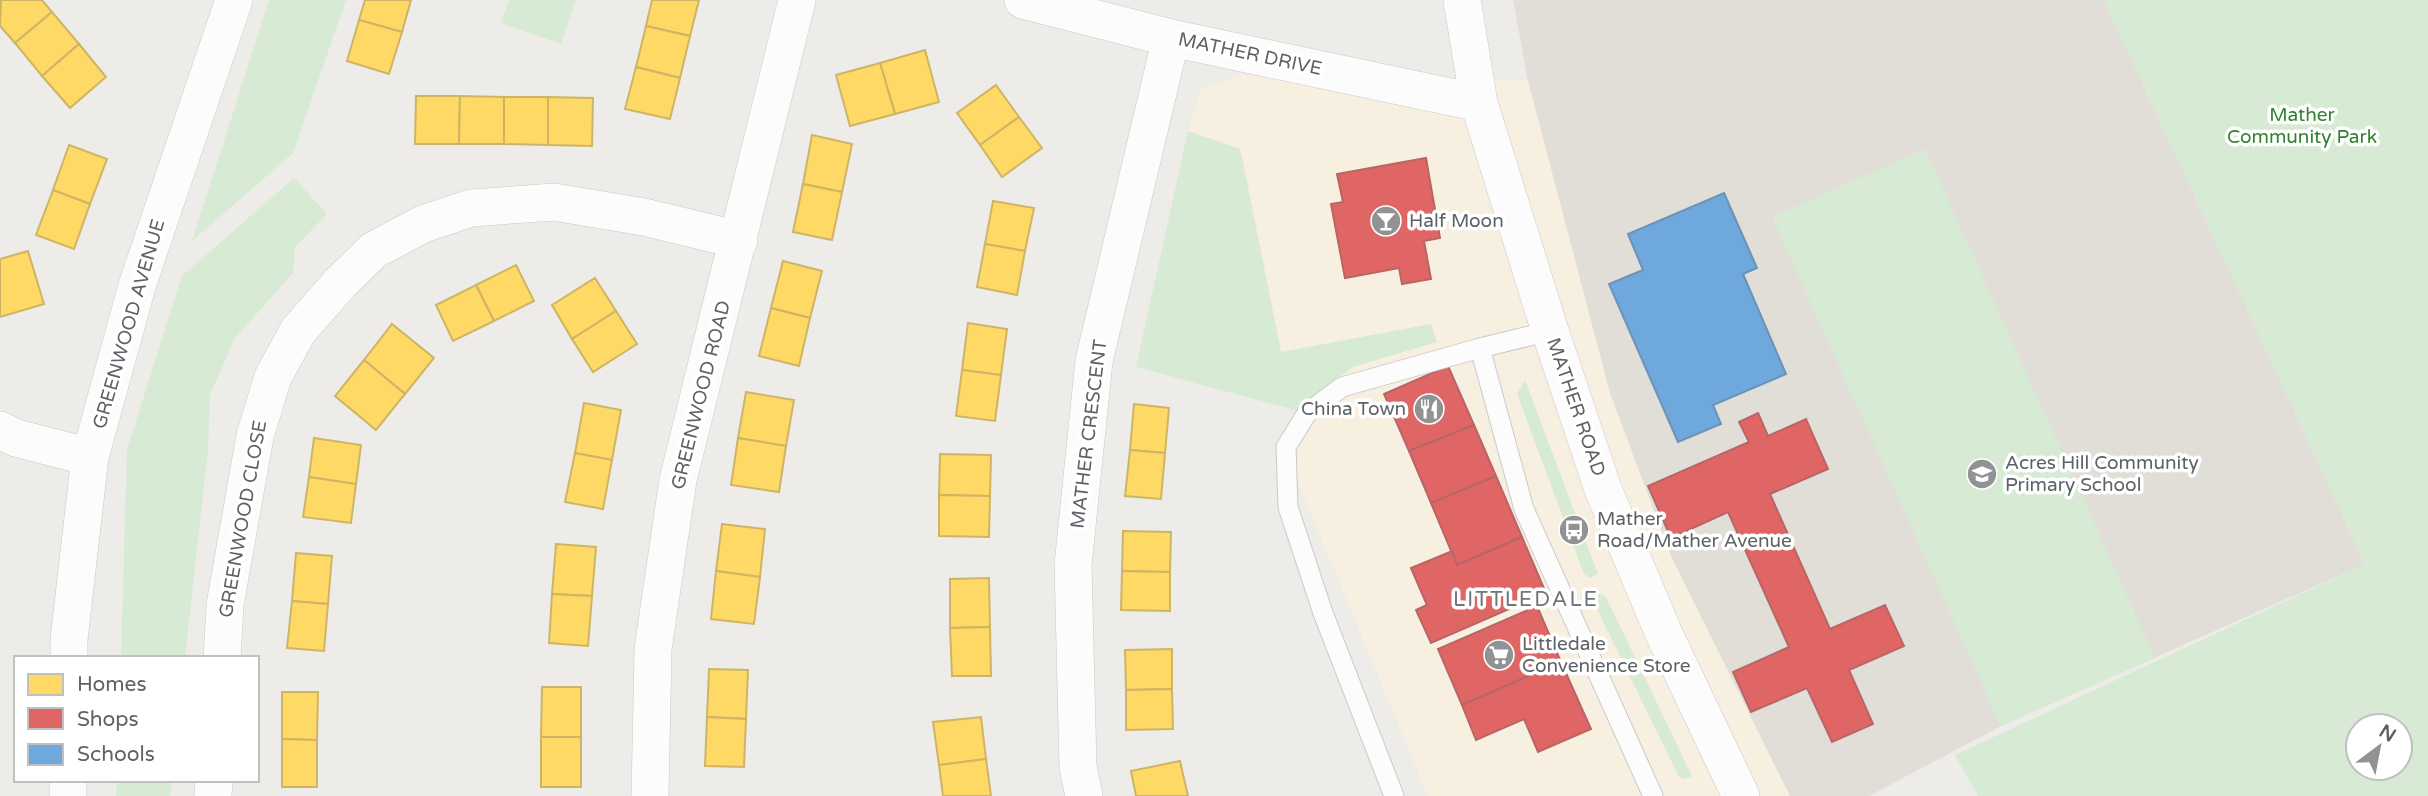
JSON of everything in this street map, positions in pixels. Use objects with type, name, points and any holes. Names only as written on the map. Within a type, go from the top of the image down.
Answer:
[{"type":"street","name":"GREENWOOD AVENUE","points":[[69,656],[90,457],[137,286],[234,0]]},
{"type":"street","name":"GREENWOOD ROAD","points":[[650,796],[653,649],[678,480],[797,0]]},
{"type":"street","name":"MATHER DRIVE","points":[[1023,0],[1171,38],[1479,103]]},
{"type":"street","name":"MATHER ROAD","points":[[1462,0],[1479,103],[1550,331],[1603,489],[1664,634],[1741,796]]},
{"type":"street","name":"MATHER CRESCENT","points":[[1084,796],[1078,767],[1073,565],[1094,361],[1171,38]]},
{"type":"street","name":"GREENWOOD CLOSE","points":[[222,656],[225,606],[255,436],[273,377],[298,331],[340,283],[374,250],[423,224],[471,208],[554,202],[644,217],[739,240]]},
{"type":"street","points":[[0,430],[16,438],[90,457]]},
{"type":"lane","points":[[1394,796],[1323,613],[1288,507],[1286,447],[1307,414],[1342,387],[1550,331]]},
{"type":"lane","points":[[1480,348],[1524,509],[1653,796]]},
{"type":"shaded area","name":"Acres Hill Community Primary School","points":[[1513,0],[2104,0],[2365,564],[2001,726],[1869,796],[1790,796],[1671,556],[1610,393],[1528,81]]},
{"type":"shaded area","points":[[1239,75],[1528,81],[1671,556],[1790,796],[1428,796],[1294,473],[1299,410],[1281,352],[1241,149],[1188,131],[1201,90]]},
{"type":"green space","points":[[269,0],[346,0],[293,153],[192,241]]},
{"type":"green space","points":[[509,0],[576,0],[561,44],[501,23]]},
{"type":"green space","name":"Mather Community Park","points":[[2104,0],[2428,0],[2428,796],[1978,796],[1955,755],[2365,564]]},
{"type":"green space","points":[[1188,131],[1240,149],[1281,352],[1431,324],[1437,342],[1353,367],[1321,390],[1299,411],[1136,367]]},
{"type":"green space","points":[[1925,149],[2155,658],[2001,726],[1772,217]]},
{"type":"green space","points":[[294,178],[327,214],[295,247],[293,273],[235,338],[210,395],[208,449],[185,656],[121,656],[127,449],[182,276]]},
{"type":"green space","points":[[1525,380],[1598,574],[1590,578],[1584,574],[1517,394]]},
{"type":"green space","points":[[1599,593],[1606,597],[1692,776],[1685,779],[1679,777],[1595,605],[1594,596]]},
{"type":"green space","points":[[117,782],[172,782],[170,796],[116,796]]},
{"type":"building: Homes","points":[[1,0],[42,0],[52,12],[15,43],[0,26]]},
{"type":"building: Homes","points":[[365,0],[411,0],[402,32],[359,20]]},
{"type":"building: Homes","points":[[652,0],[699,0],[690,36],[646,26]]},
{"type":"building: Homes","points":[[52,12],[79,44],[42,76],[15,43]]},
{"type":"building: Homes","points":[[359,20],[402,32],[389,74],[347,61]]},
{"type":"building: Homes","points":[[646,26],[690,36],[680,78],[636,67]]},
{"type":"building: Homes","points":[[79,44],[106,77],[70,108],[42,76]]},
{"type":"building: Homes","points":[[925,50],[939,102],[895,114],[880,63]]},
{"type":"building: Homes","points":[[880,63],[895,114],[850,126],[836,75]]},
{"type":"building: Homes","points":[[636,67],[680,78],[670,119],[625,109]]},
{"type":"building: Homes","points":[[996,85],[1019,117],[980,145],[957,113]]},
{"type":"building: Homes","points":[[416,96],[460,96],[459,144],[415,144]]},
{"type":"building: Homes","points":[[460,96],[504,97],[504,144],[459,144]]},
{"type":"building: Homes","points":[[504,97],[548,97],[548,145],[504,144]]},
{"type":"building: Homes","points":[[548,97],[593,98],[592,146],[548,145]]},
{"type":"building: Homes","points":[[1019,117],[1042,148],[1002,177],[980,145]]},
{"type":"building: Homes","points":[[812,135],[852,144],[842,192],[803,184]]},
{"type":"building: Homes","points":[[69,145],[107,159],[90,204],[53,190]]},
{"type":"building: Homes","points":[[803,184],[842,192],[832,240],[793,232]]},
{"type":"building: Homes","points":[[53,190],[90,204],[74,249],[36,235]]},
{"type":"building: Homes","points":[[993,201],[1034,208],[1025,251],[985,244]]},
{"type":"building: Homes","points":[[985,244],[1025,251],[1017,295],[977,287]]},
{"type":"building: Homes","points":[[28,251],[44,304],[0,317],[0,259]]},
{"type":"building: Homes","points":[[783,261],[822,271],[810,318],[771,308]]},
{"type":"building: Homes","points":[[516,265],[534,301],[494,321],[476,285]]},
{"type":"building: Homes","points":[[595,278],[616,311],[572,339],[552,305]]},
{"type":"building: Homes","points":[[476,285],[494,321],[453,341],[436,305]]},
{"type":"building: Homes","points":[[771,308],[810,318],[799,366],[759,356]]},
{"type":"building: Homes","points":[[616,311],[637,344],[593,372],[572,339]]},
{"type":"building: Homes","points":[[968,323],[1007,329],[1001,375],[962,370]]},
{"type":"building: Homes","points":[[392,324],[434,358],[405,394],[364,360]]},
{"type":"building: Homes","points":[[364,360],[405,394],[376,430],[335,396]]},
{"type":"building: Homes","points":[[962,370],[1001,375],[995,421],[956,416]]},
{"type":"building: Homes","points":[[746,392],[794,400],[786,446],[738,438]]},
{"type":"building: Homes","points":[[584,403],[621,410],[612,460],[575,453]]},
{"type":"building: Homes","points":[[1134,404],[1169,408],[1165,453],[1130,450]]},
{"type":"building: Homes","points":[[314,438],[361,445],[356,484],[309,477]]},
{"type":"building: Homes","points":[[738,438],[786,446],[779,492],[731,485]]},
{"type":"building: Homes","points":[[1130,450],[1165,453],[1161,499],[1125,496]]},
{"type":"building: Homes","points":[[575,453],[612,460],[603,509],[565,502]]},
{"type":"building: Homes","points":[[940,454],[991,455],[990,496],[939,495]]},
{"type":"building: Homes","points":[[309,477],[356,484],[351,523],[303,517]]},
{"type":"building: Homes","points":[[939,495],[990,496],[989,537],[939,536]]},
{"type":"building: Homes","points":[[722,524],[765,529],[760,577],[716,571]]},
{"type":"building: Homes","points":[[1123,531],[1171,532],[1170,572],[1122,571]]},
{"type":"building: Homes","points":[[556,544],[596,547],[592,596],[552,594]]},
{"type":"building: Homes","points":[[296,553],[332,556],[328,604],[292,601]]},
{"type":"building: Homes","points":[[716,571],[760,577],[754,624],[711,619]]},
{"type":"building: Homes","points":[[1122,571],[1170,572],[1170,611],[1121,610]]},
{"type":"building: Homes","points":[[989,578],[990,627],[950,628],[950,579]]},
{"type":"building: Homes","points":[[552,594],[592,596],[588,646],[549,643]]},
{"type":"building: Homes","points":[[292,601],[328,604],[324,651],[287,648]]},
{"type":"building: Homes","points":[[990,627],[991,676],[952,676],[950,628]]},
{"type":"building: Homes","points":[[1172,649],[1172,689],[1126,690],[1125,650]]},
{"type":"building: Homes","points":[[709,669],[748,670],[746,719],[707,717]]},
{"type":"building: Homes","points":[[542,687],[581,687],[581,737],[541,737]]},
{"type":"building: Homes","points":[[1172,689],[1173,729],[1126,730],[1126,690]]},
{"type":"building: Homes","points":[[282,692],[318,692],[317,740],[282,739]]},
{"type":"building: Homes","points":[[707,717],[746,719],[744,767],[705,766]]},
{"type":"building: Homes","points":[[981,717],[986,759],[939,765],[933,722]]},
{"type":"building: Homes","points":[[541,737],[581,737],[581,787],[541,787]]},
{"type":"building: Homes","points":[[282,739],[317,740],[317,787],[282,787]]},
{"type":"building: Homes","points":[[986,759],[991,796],[943,796],[939,765]]},
{"type":"building: Homes","points":[[1180,761],[1188,796],[1136,796],[1131,771]]},
{"type":"building: Shops","name":"Half Moon","points":[[1426,158],[1440,238],[1424,241],[1431,279],[1402,284],[1399,268],[1345,278],[1331,204],[1343,202],[1337,174]]},
{"type":"building: Shops","name":"China Town","points":[[1448,366],[1474,425],[1409,451],[1384,394]]},
{"type":"building: Shops","points":[[1758,413],[1768,436],[1806,419],[1828,469],[1770,494],[1830,629],[1885,605],[1904,646],[1849,670],[1873,724],[1832,742],[1807,688],[1751,712],[1733,672],[1789,647],[1728,512],[1671,538],[1648,486],[1749,442],[1739,422]]},
{"type":"building: Shops","points":[[1474,425],[1496,476],[1431,503],[1409,451]]},
{"type":"building: Shops","points":[[1496,476],[1522,537],[1457,565],[1431,503]]},
{"type":"building: Shops","points":[[1522,537],[1546,593],[1431,643],[1416,610],[1427,605],[1411,568],[1452,551],[1457,565]]},
{"type":"building: Shops","name":"Littledale Convenience Store","points":[[1537,606],[1561,662],[1462,705],[1438,649]]},
{"type":"building: Shops","points":[[1561,662],[1591,729],[1538,752],[1524,719],[1476,740],[1462,705]]},
{"type":"building: Schools","points":[[1724,193],[1757,268],[1743,274],[1786,374],[1713,405],[1721,424],[1678,442],[1609,284],[1643,270],[1628,234]]},
{"type":"place","name":"Half Moon","points":[[1386,221]]},
{"type":"place","name":"China Town","points":[[1429,409]]},
{"type":"place","name":"Acres Hill Community Primary School","points":[[1982,474]]},
{"type":"place","name":"Mather Road/Mather Avenue","points":[[1574,530]]},
{"type":"place","name":"Littledale Convenience Store","points":[[1499,655]]},
{"type":"district","name":"LITTLEDALE","points":[[1526,599]]}]
